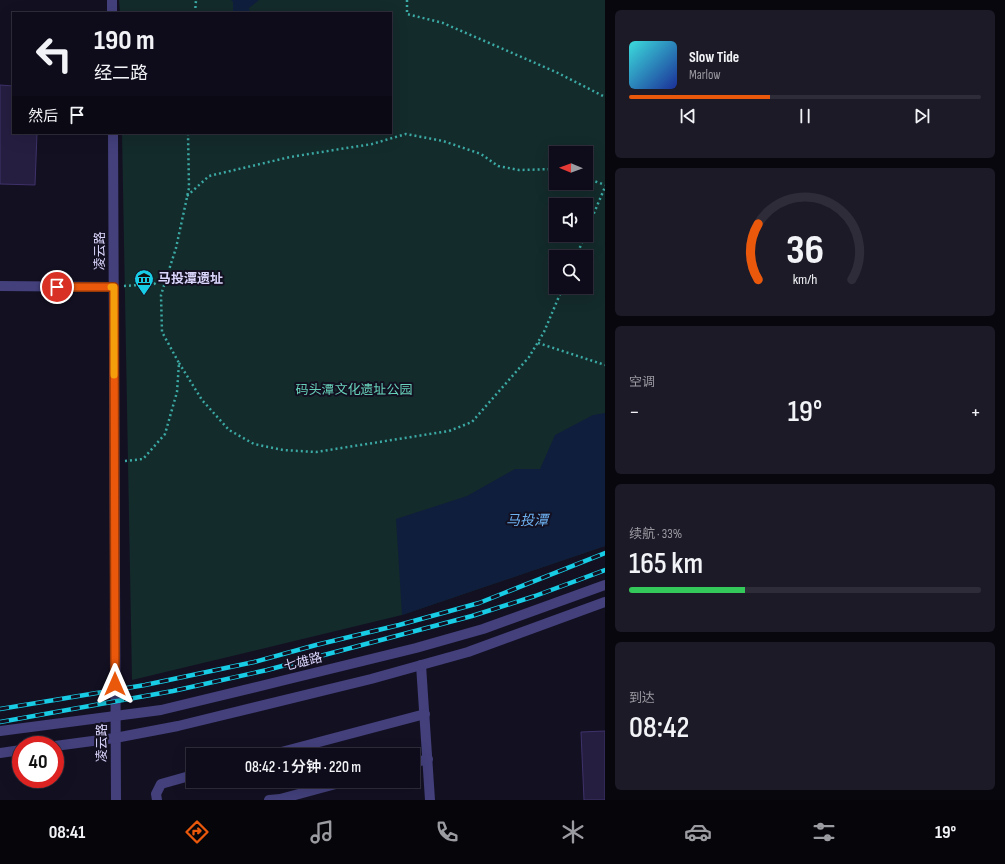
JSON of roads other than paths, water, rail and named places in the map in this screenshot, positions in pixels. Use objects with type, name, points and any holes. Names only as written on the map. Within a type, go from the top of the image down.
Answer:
[{"type":"street","points":[[112,0],[112,12]]},
{"type":"street","name":"凌云路","points":[[113,134],[116,800]]},
{"type":"street","points":[[0,286],[114,287]]},
{"type":"street","name":"七雄路","points":[[0,731],[160,710],[416,648],[483,629],[605,585]]},
{"type":"street","points":[[64,745],[115,738],[194,722],[372,679],[468,652],[605,602]]},
{"type":"street","points":[[421,665],[430,800]]},
{"type":"street","points":[[296,748],[425,714]]},
{"type":"street","points":[[0,753],[12,751]]},
{"type":"street","points":[[420,761],[428,759]]},
{"type":"street","points":[[157,800],[156,794],[161,784],[186,777]]},
{"type":"street","points":[[269,800],[280,799],[321,788]]},
{"type":"water","points":[[231,0],[259,0],[249,8],[250,12],[233,12],[233,2]]},
{"type":"water","name":"马投潭","points":[[605,413],[605,546],[402,615],[396,519],[467,496],[515,469],[540,469],[555,435],[593,415]]},
{"type":"railway","points":[[0,709],[145,685],[254,662],[399,625],[479,603],[605,553]]},
{"type":"railway","points":[[0,722],[173,691],[267,670],[472,616],[535,596],[605,570]]},
{"type":"place","name":"马投潭遗址","points":[[144,296]]},
{"type":"park label","name":"码头潭文化遗址公园","points":[[354,390]]}]
